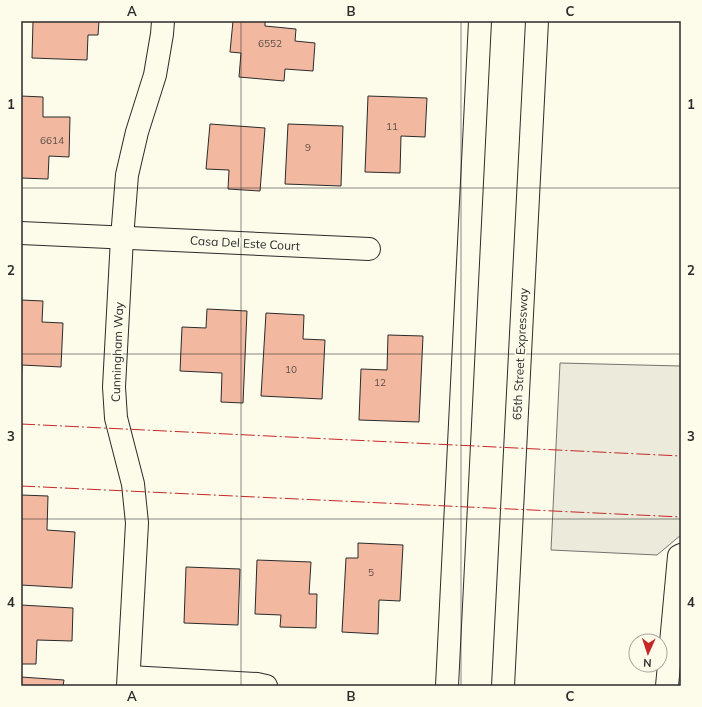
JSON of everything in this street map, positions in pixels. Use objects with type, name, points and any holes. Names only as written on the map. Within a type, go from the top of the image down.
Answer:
[{"type":"main road","name":"Cunningham Way","points":[[128,681],[137,523],[133,484],[116,418],[114,387],[127,175],[136,132],[155,75],[163,21]]},
{"type":"main road","points":[[447,686],[480,21]]},
{"type":"main road","name":"65th Street Expressway","points":[[503,686],[537,21]]},
{"type":"main road","name":"Casa Del Este Court","points":[[21,233],[369,248]]},
{"type":"main road","points":[[667,686],[679,556],[681,555]]},
{"type":"main road","points":[[128,681],[257,684],[266,686]]},
{"type":"shaded area","points":[[560,363],[681,366],[681,535],[657,555],[551,550]]},
{"type":"building","points":[[33,21],[99,21],[98,35],[88,35],[87,60],[32,58]]},
{"type":"building","points":[[233,21],[265,21],[265,26],[296,29],[295,41],[315,43],[313,71],[285,69],[284,81],[239,77],[241,53],[230,52]]},
{"type":"building","points":[[21,96],[43,97],[43,117],[70,117],[69,157],[49,156],[48,179],[21,178]]},
{"type":"building","points":[[368,96],[427,98],[425,137],[401,136],[400,173],[365,172]]},
{"type":"building","points":[[210,124],[265,128],[260,191],[228,189],[229,170],[206,169]]},
{"type":"building","points":[[288,124],[343,126],[341,186],[285,184]]},
{"type":"building","points":[[21,300],[43,301],[42,322],[63,323],[61,367],[22,365],[21,390]]},
{"type":"building","points":[[207,309],[247,311],[243,403],[221,402],[222,373],[180,371],[182,327],[206,328]]},
{"type":"building","points":[[266,313],[304,315],[303,339],[325,340],[322,399],[261,396]]},
{"type":"building","points":[[388,335],[423,336],[419,422],[359,420],[361,369],[387,370]]},
{"type":"building","points":[[21,495],[48,496],[47,530],[75,532],[72,588],[21,585]]},
{"type":"building","points":[[358,543],[403,545],[400,601],[379,600],[378,634],[342,632],[346,558],[358,558]]},
{"type":"building","points":[[257,560],[311,562],[309,594],[317,594],[316,628],[280,627],[281,615],[255,614]]},
{"type":"building","points":[[186,567],[240,569],[238,625],[184,623]]},
{"type":"building","points":[[21,605],[73,608],[72,641],[37,640],[36,664],[21,664]]},
{"type":"building","points":[[21,677],[64,680],[63,686],[21,686]]},
{"type":"power","points":[[21,424],[681,456]]},
{"type":"power","points":[[21,486],[681,517]]}]
